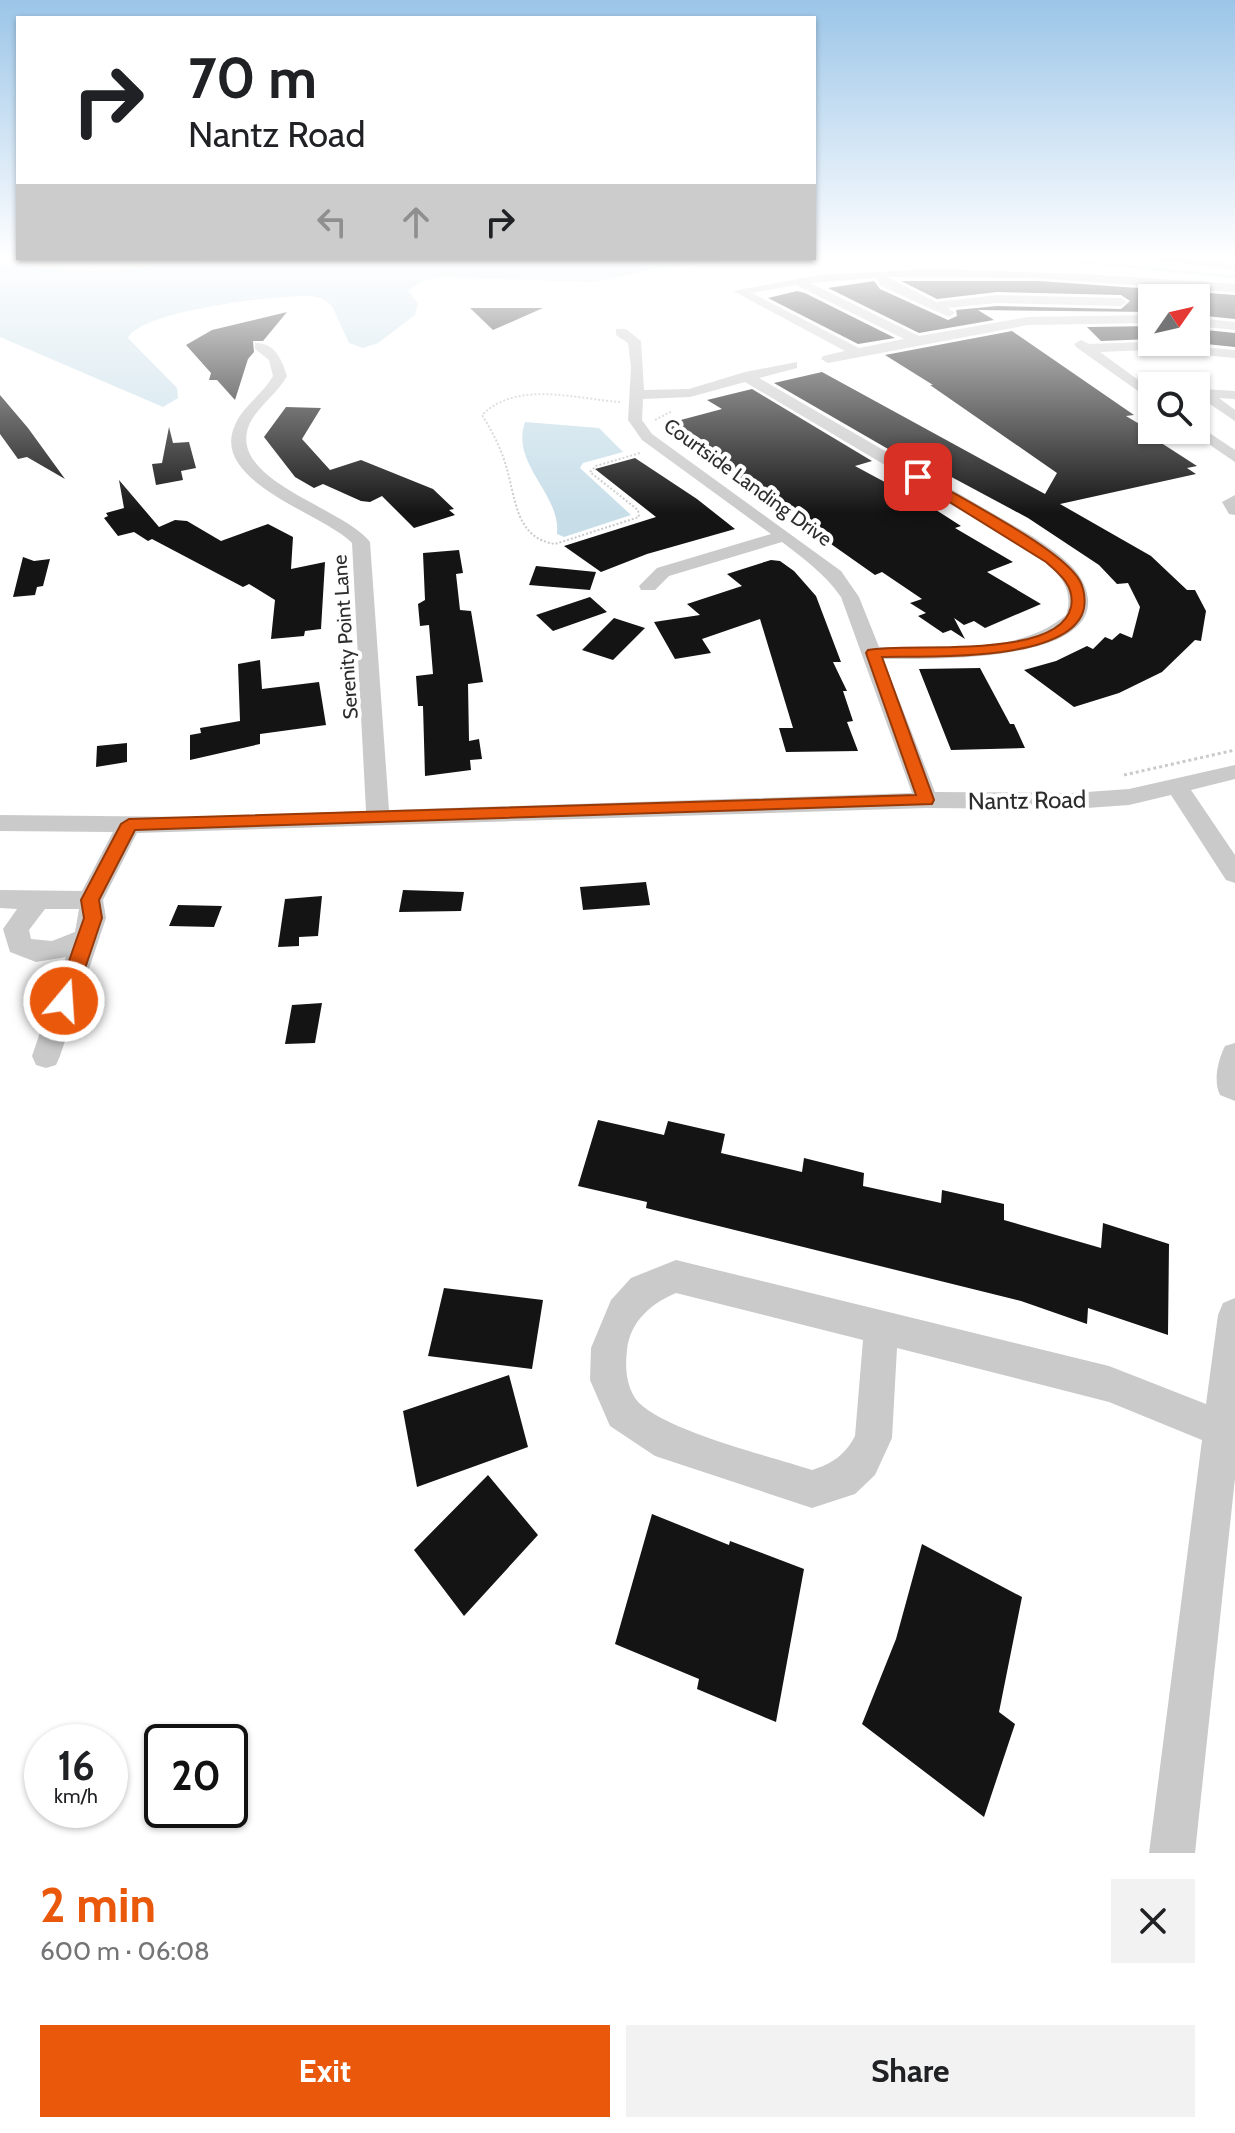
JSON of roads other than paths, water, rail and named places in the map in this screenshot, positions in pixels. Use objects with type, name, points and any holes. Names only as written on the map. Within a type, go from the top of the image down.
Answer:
[{"type":"street","name":"Courtside Landing Drive","points":[[633,340],[638,367],[628,398],[635,420],[647,437],[835,575],[850,597],[926,800]]},
{"type":"street","points":[[835,340],[860,354]]},
{"type":"street","points":[[828,359],[915,340]]},
{"type":"street","points":[[1076,340],[1138,387]]},
{"type":"street","name":"Serenity Point Lane","points":[[260,346],[275,358],[280,376],[245,420],[240,430],[240,453],[251,472],[263,482],[343,525],[361,542],[378,819]]},
{"type":"street","points":[[1086,348],[1147,346],[1235,354]]},
{"type":"street","points":[[628,398],[690,393],[792,365]]},
{"type":"street","points":[[745,376],[1020,538],[1071,577],[1079,597],[1075,617],[1059,631],[1020,645],[982,650],[873,653]]},
{"type":"street","points":[[1235,395],[1203,393],[1235,417]]},
{"type":"street","points":[[1210,439],[1235,457]]},
{"type":"street","points":[[1235,500],[1230,502],[1235,510]]},
{"type":"street","points":[[648,586],[663,572],[784,536]]},
{"type":"street","name":"Nantz Road","points":[[0,823],[378,819],[926,800],[1073,801],[1129,797],[1235,772]]},
{"type":"street","points":[[1177,786],[1231,859]]},
{"type":"street","points":[[46,1056],[93,918],[90,900],[129,824]]},
{"type":"street","points":[[0,899],[90,900]]},
{"type":"street","points":[[38,899],[16,929],[19,945],[34,954],[59,950],[85,939]]},
{"type":"street","points":[[1235,1055],[1230,1086],[1235,1088]]},
{"type":"street","points":[[881,1327],[873,1438],[862,1462],[841,1480],[812,1489],[655,1437],[623,1413],[608,1380],[609,1348],[623,1312],[643,1290],[676,1276],[881,1327],[1109,1384],[1229,1433]]},
{"type":"street","points":[[1172,1853],[1229,1433],[1235,1315]]},
{"type":"water","points":[[8,340],[130,340],[177,388],[178,398],[163,407]]},
{"type":"water","points":[[348,340],[381,340],[363,348]]},
{"type":"water","points":[[525,422],[599,428],[623,452],[583,463],[580,468],[631,515],[564,537],[557,534],[552,505],[524,451],[522,437]]}]
